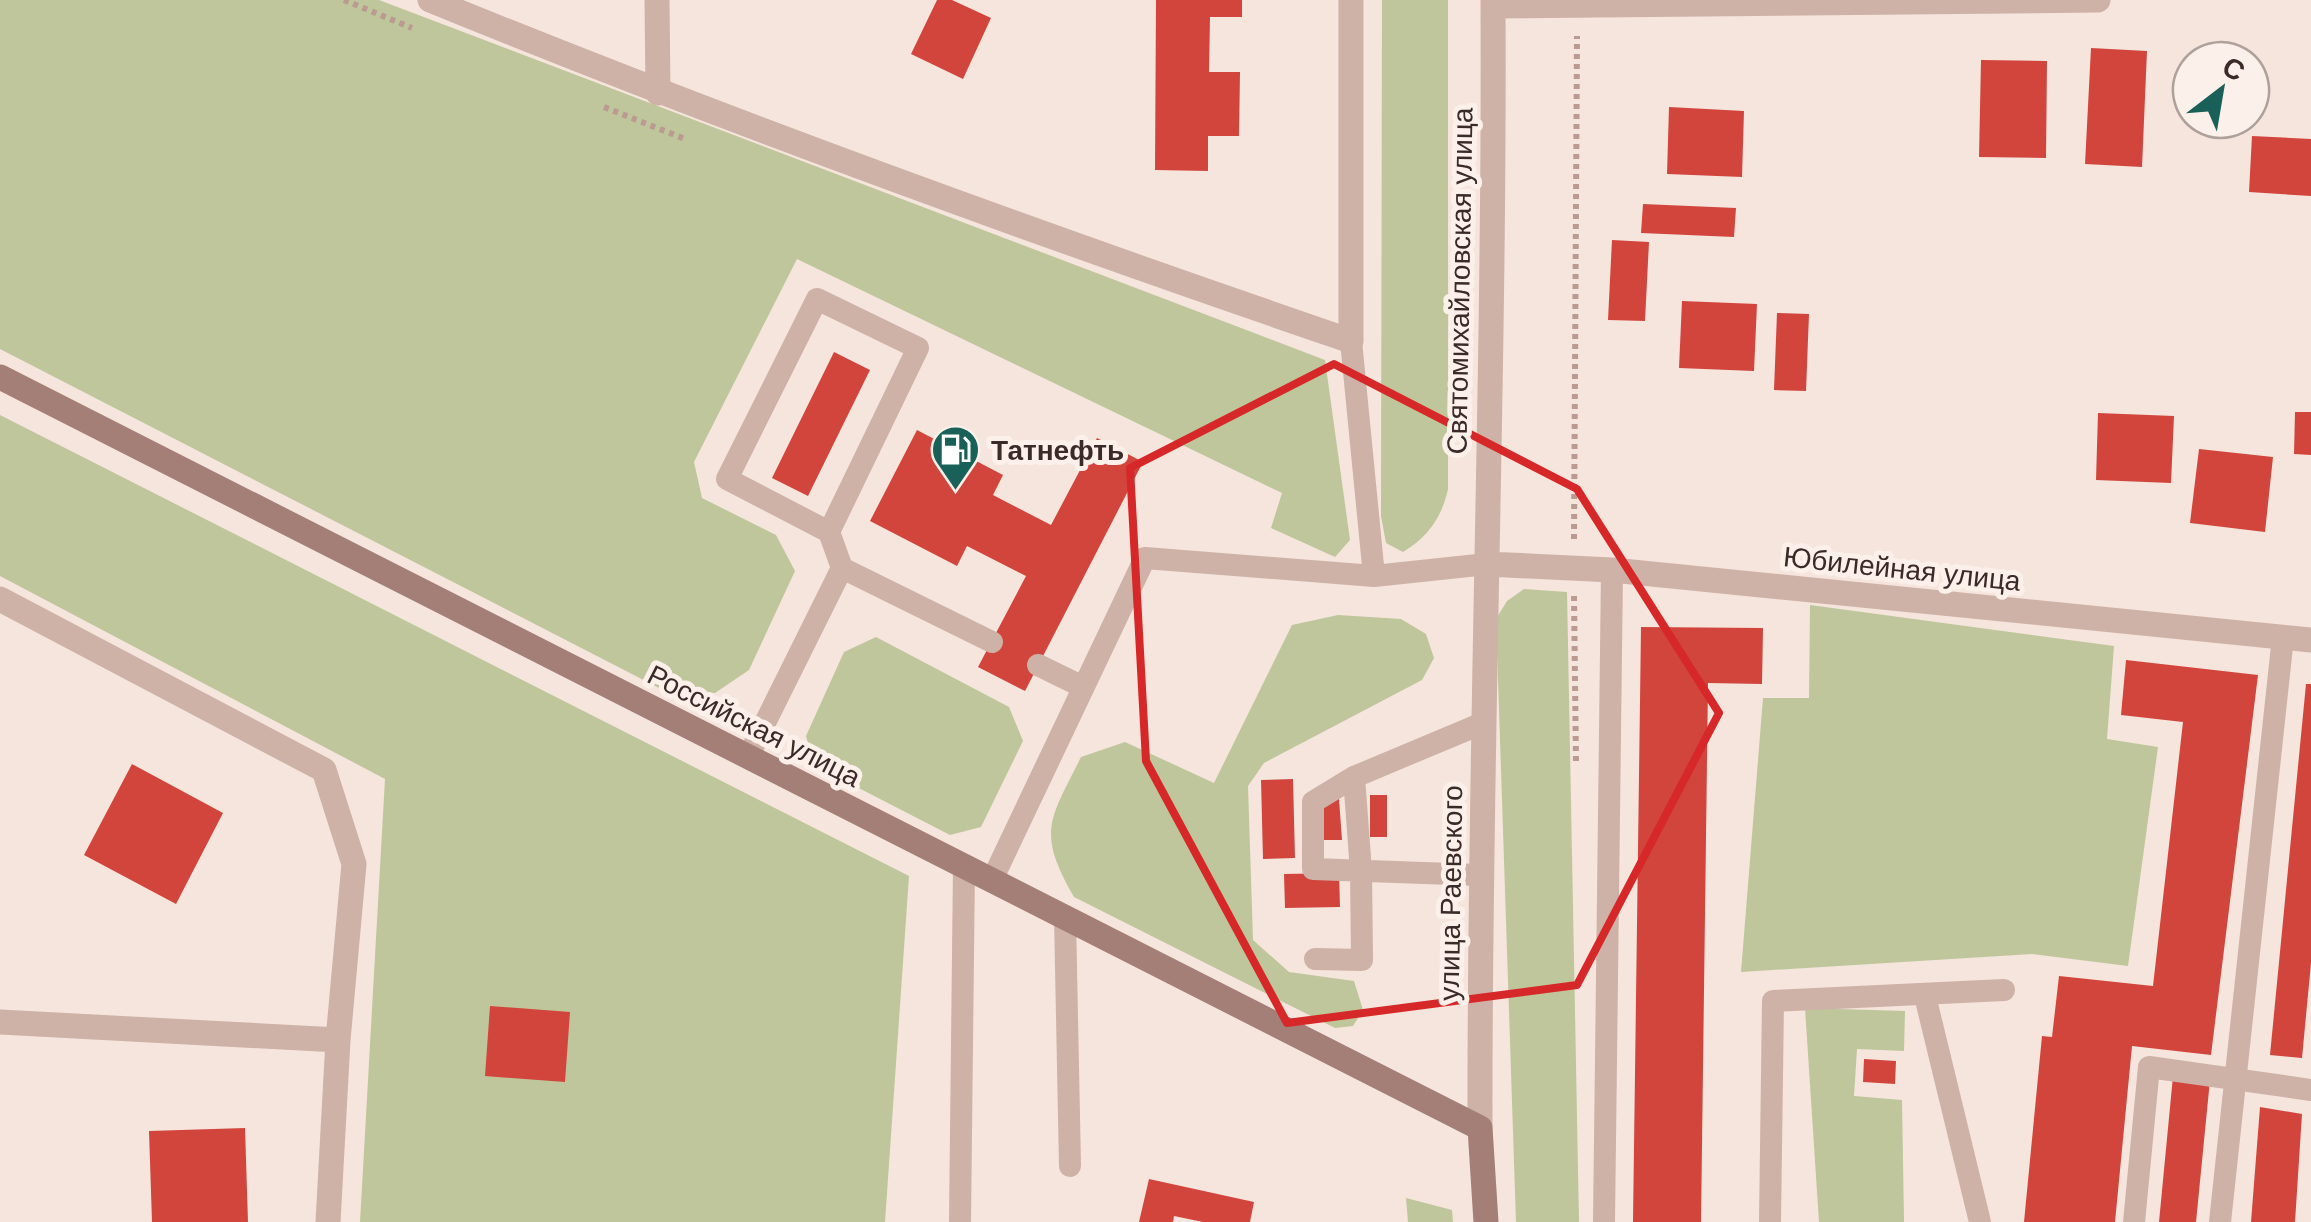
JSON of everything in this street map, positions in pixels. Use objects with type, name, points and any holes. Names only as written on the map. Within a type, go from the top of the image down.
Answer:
[{"type":"main road","name":"Российская улица","points":[[0,377],[1480,1128]]},
{"type":"main road","name":"улица Раевского","points":[[1480,1128],[1486,1222]]},
{"type":"street","points":[[430,0],[658,93],[1116,261],[1351,341],[1351,0]]},
{"type":"street","points":[[657,0],[658,93]]},
{"type":"street","points":[[1493,3],[2098,0]]},
{"type":"street","name":"Святомихайловская улица","points":[[1487,564],[1493,3]]},
{"type":"street","name":"Юбилейная улица","points":[[1487,564],[1612,570],[2311,640]]},
{"type":"street","name":"улица Раевского","points":[[1480,1128],[1479,874],[1487,564]]},
{"type":"street","points":[[0,599],[324,770],[354,864],[338,1040],[328,1222]]},
{"type":"street","points":[[0,1022],[338,1040]]},
{"type":"lane","points":[[829,532],[918,348],[817,299],[727,479],[829,532],[842,568],[992,642]]},
{"type":"lane","points":[[1351,341],[1374,576]]},
{"type":"lane","points":[[992,880],[1145,558],[1374,576],[1487,564]]},
{"type":"lane","points":[[748,756],[842,568]]},
{"type":"lane","points":[[1604,1222],[1612,570]]},
{"type":"lane","points":[[2220,1222],[2283,636]]},
{"type":"lane","points":[[1038,664],[1084,687]]},
{"type":"lane","points":[[1479,874],[1313,869],[1313,802],[1354,776],[1483,723]]},
{"type":"lane","points":[[1315,959],[1362,960],[1354,776]]},
{"type":"lane","points":[[960,1222],[964,866]]},
{"type":"lane","points":[[1065,917],[1070,1166]]},
{"type":"lane","points":[[1770,1222],[1773,1002],[2004,990]]},
{"type":"lane","points":[[1925,996],[1980,1222]]},
{"type":"lane","points":[[2134,1222],[2149,1067],[2311,1090]]},
{"type":"path","points":[[1576,766],[1577,5]]},
{"type":"highlighted area","points":[[1334,364],[1577,489],[1719,713],[1577,985],[1287,1023],[1146,761],[1130,468]]},
{"type":"green space","points":[[0,0],[379,0],[1325,360],[1350,540],[1335,557],[1271,528],[1282,493],[797,259],[694,462],[702,498],[776,535],[795,571],[749,670],[715,693],[661,689],[0,349]]},
{"type":"green space","points":[[1382,0],[1448,0],[1448,489],[1433,525],[1403,552],[1386,543],[1381,516]]},
{"type":"green space","points":[[0,415],[909,876],[885,1222],[360,1222],[385,779],[0,576]]},
{"type":"green space","points":[[1524,589],[1567,592],[1579,1222],[1516,1222],[1496,619],[1507,601]]},
{"type":"green space","points":[[1810,605],[2114,646],[2107,739],[2158,747],[2128,966],[2032,954],[1741,972],[1763,698],[1809,698]]},
{"type":"green space","points":[[1338,615],[1401,619],[1426,634],[1434,658],[1422,680],[1264,763],[1248,786],[1253,940],[1289,972],[1354,981],[1363,1010],[1353,1026],[1335,1028],[1074,897],[1051,840],[1055,812],[1081,757],[1125,742],[1214,783],[1292,625]]},
{"type":"green space","points":[[876,637],[1009,707],[1023,741],[981,827],[950,835],[814,765],[806,736],[844,652]]},
{"type":"green space","points":[[1805,1008],[1905,1011],[1904,1051],[1857,1049],[1854,1096],[1902,1100],[1904,1222],[1819,1222]]},
{"type":"green space","points":[[1406,1198],[1452,1210],[1453,1222],[1408,1222]]},
{"type":"building","points":[[937,0],[952,0],[991,18],[963,79],[911,54]]},
{"type":"building","points":[[1156,0],[1242,0],[1242,17],[1210,17],[1209,72],[1240,72],[1239,136],[1208,136],[1208,171],[1155,170]]},
{"type":"building","points":[[2091,48],[2147,51],[2142,167],[2085,164]]},
{"type":"building","points":[[1981,60],[2047,61],[2046,158],[1979,157]]},
{"type":"building","points":[[1669,107],[1744,111],[1742,177],[1667,174]]},
{"type":"building","points":[[2311,139],[2311,196],[2249,192],[2252,140]]},
{"type":"building","points":[[1643,204],[1736,208],[1734,237],[1641,233]]},
{"type":"building","points":[[1612,240],[1649,242],[1645,321],[1608,320]]},
{"type":"building","points":[[1682,301],[1757,304],[1754,371],[1679,368]]},
{"type":"building","points":[[1777,313],[1809,314],[1806,391],[1774,390]]},
{"type":"building","points":[[834,352],[870,370],[808,496],[772,478]]},
{"type":"building","points":[[2295,412],[2311,412],[2311,455],[2294,454]]},
{"type":"building","points":[[2098,413],[2174,416],[2171,483],[2096,480]]},
{"type":"building","points":[[917,430],[1003,475],[993,495],[1051,525],[1097,438],[1143,462],[1025,691],[978,667],[1026,576],[967,546],[957,566],[870,521]]},
{"type":"building","points":[[2199,449],[2273,457],[2265,532],[2190,523]]},
{"type":"building","points":[[1641,627],[1763,628],[1762,684],[1708,683],[1701,1222],[1633,1222]]},
{"type":"building","points":[[2126,660],[2258,675],[2211,1055],[2132,1046],[2115,1222],[2024,1222],[2042,1036],[2052,1037],[2059,976],[2153,986],[2183,722],[2121,715]]},
{"type":"building","points":[[2306,684],[2311,684],[2311,963],[2302,1058],[2270,1055]]},
{"type":"building","points":[[132,764],[223,813],[176,904],[84,855]]},
{"type":"building","points":[[1293,779],[1295,858],[1263,859],[1261,780]]},
{"type":"building","points":[[1370,795],[1387,795],[1387,837],[1370,837]]},
{"type":"building","points":[[1339,799],[1342,840],[1324,840],[1321,801]]},
{"type":"building","points":[[1339,873],[1340,907],[1285,908],[1284,874]]},
{"type":"building","points":[[490,1006],[570,1012],[565,1082],[485,1076]]},
{"type":"building","points":[[1864,1059],[1896,1061],[1895,1084],[1863,1082]]},
{"type":"building","points":[[2173,1076],[2210,1080],[2196,1222],[2159,1222]]},
{"type":"building","points":[[2260,1107],[2302,1114],[2295,1222],[2251,1222]]},
{"type":"building","points":[[245,1128],[248,1222],[152,1222],[149,1131]]},
{"type":"building","points":[[1149,1179],[1254,1202],[1250,1222],[1203,1222],[1174,1216],[1173,1222],[1139,1222]]},
{"type":"place","name":"Татнефть","points":[[956,492]]}]
